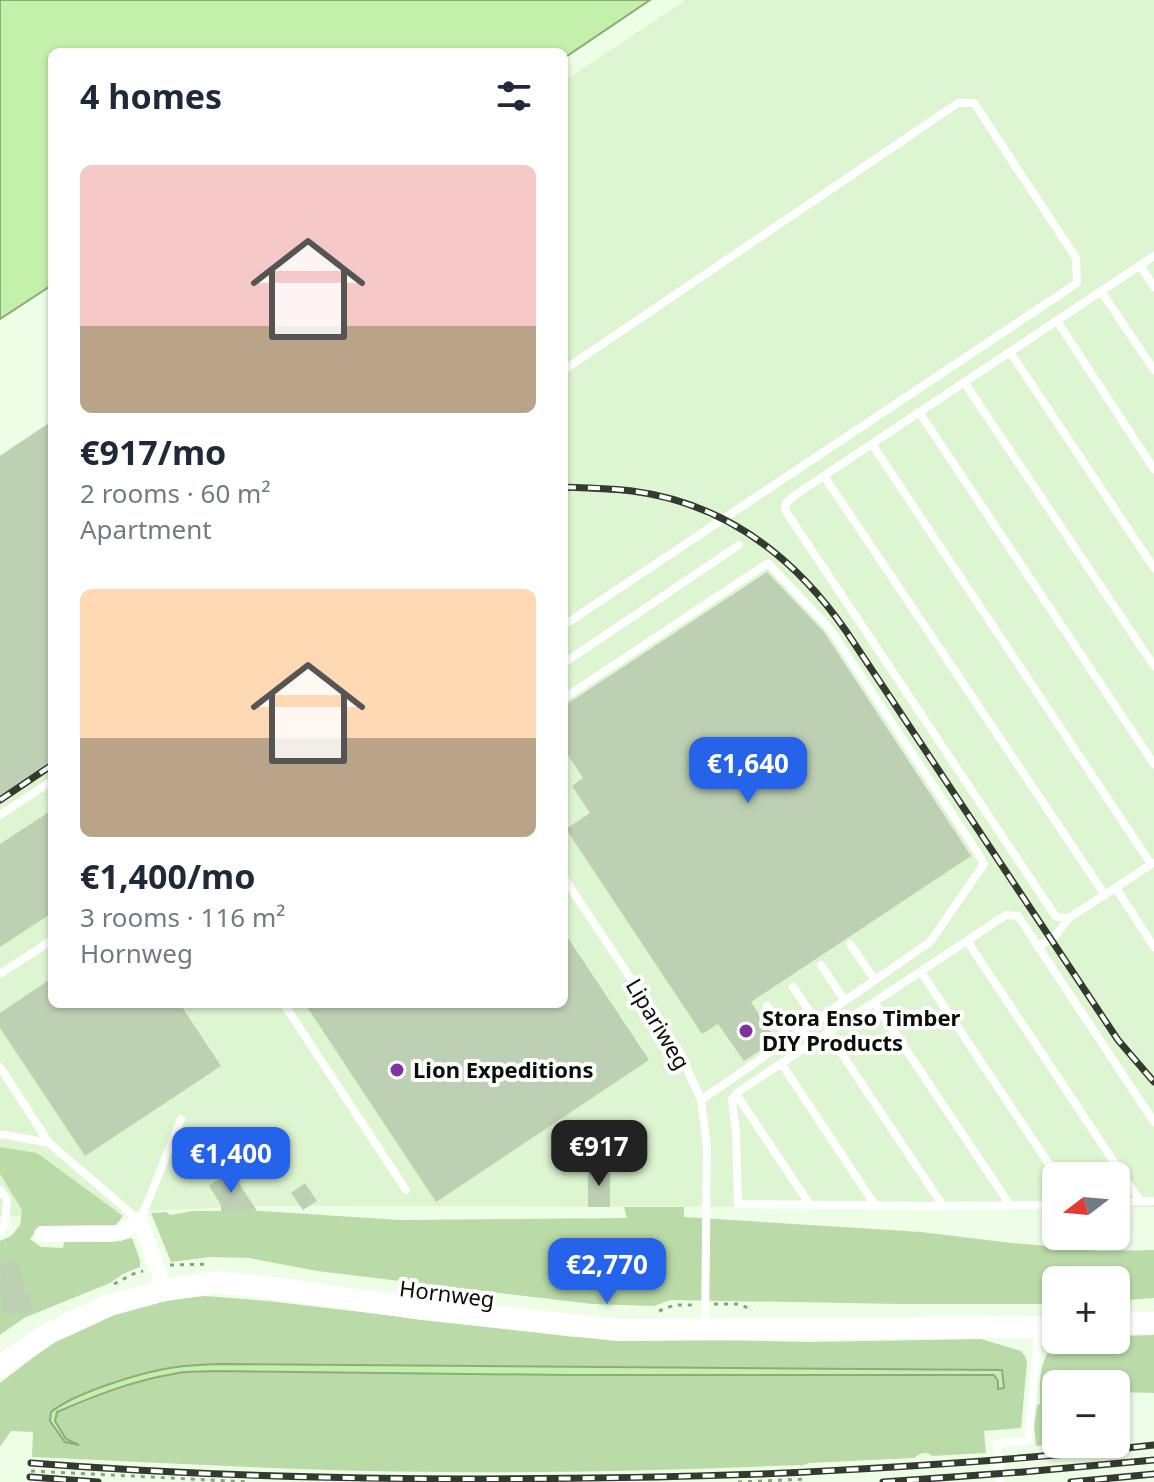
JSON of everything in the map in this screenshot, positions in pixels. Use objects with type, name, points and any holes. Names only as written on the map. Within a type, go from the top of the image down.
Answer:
[{"type":"street","points":[[42,1234],[119,1233],[140,1221],[165,1290]]},
{"type":"street","name":"Hornweg","points":[[0,1367],[49,1333],[110,1305],[165,1290],[218,1282],[618,1330],[1042,1327]]},
{"type":"street","points":[[1130,1324],[1154,1322]]},
{"type":"lane","points":[[568,367],[958,103],[974,103],[1076,258],[1077,283],[568,622]]},
{"type":"lane","points":[[1069,918],[1056,917],[785,510],[786,503],[795,495],[1154,256]]},
{"type":"lane","points":[[1140,265],[1154,287]]},
{"type":"lane","points":[[1101,291],[1154,370]]},
{"type":"lane","points":[[1057,321],[1154,469]]},
{"type":"lane","points":[[1010,352],[1154,568]]},
{"type":"lane","points":[[964,382],[1154,666]]},
{"type":"lane","points":[[919,412],[1154,764]]},
{"type":"lane","points":[[872,444],[1153,863],[1069,918],[1056,935],[1038,947]]},
{"type":"lane","points":[[824,476],[1105,895]]},
{"type":"lane","points":[[568,660],[739,545]]},
{"type":"lane","points":[[568,695],[768,563],[830,629],[984,864],[930,942],[701,1100]]},
{"type":"lane","points":[[0,815],[48,784]]},
{"type":"lane","name":"Lipariweg","points":[[568,884],[679,1051],[701,1100],[707,1147],[705,1330]]},
{"type":"lane","points":[[1116,888],[1154,947]]},
{"type":"lane","points":[[1042,1205],[738,1204],[732,1099],[781,1063],[1006,915],[1018,916],[1154,1122]]},
{"type":"lane","points":[[967,941],[1140,1201]]},
{"type":"lane","points":[[0,974],[48,943]]},
{"type":"lane","points":[[850,944],[875,980]]},
{"type":"lane","points":[[821,965],[845,1001]]},
{"type":"lane","points":[[921,972],[1048,1162]]},
{"type":"lane","points":[[793,987],[816,1021]]},
{"type":"lane","points":[[874,1002],[1010,1205]]},
{"type":"lane","points":[[767,1006],[789,1039]]},
{"type":"lane","points":[[287,1008],[406,1190]]},
{"type":"lane","points":[[828,1033],[943,1206]]},
{"type":"lane","points":[[781,1063],[875,1205]]},
{"type":"lane","points":[[0,1067],[49,1143],[140,1221],[181,1119]]},
{"type":"lane","points":[[736,1094],[810,1205]]},
{"type":"lane","points":[[0,1134],[49,1143]]},
{"type":"lane","points":[[0,1190],[7,1199],[5,1224],[0,1232]]},
{"type":"lane","points":[[1130,1201],[1154,1201]]},
{"type":"lane","points":[[1000,1482],[997,1443],[1028,1441],[1042,1354]]},
{"type":"path","points":[[112,1285],[156,1267],[184,1263],[212,1264]]},
{"type":"path","points":[[656,1312],[674,1305],[738,1304],[758,1313]]},
{"type":"path","points":[[31,1469],[250,1482]]},
{"type":"path","points":[[738,1482],[807,1479]]},
{"type":"shaded area","points":[[0,0],[650,0],[568,55],[568,48],[48,48],[48,288],[0,319]]},
{"type":"shaded area","points":[[686,0],[1154,0],[1154,1207],[1130,1207],[1130,1162],[1042,1162],[1042,1207],[262,1206],[0,1217],[0,455],[48,424],[48,1008],[568,1008],[568,78]]},
{"type":"shaded area","points":[[0,1147],[37,1153],[123,1216],[115,1226],[40,1226],[30,1239],[41,1247],[63,1248],[64,1242],[113,1242],[132,1238],[140,1267],[110,1283],[24,1318],[0,1335],[0,1241],[11,1236],[20,1225],[22,1210],[0,1174]]},
{"type":"shaded area","points":[[624,1207],[684,1207],[684,1217],[921,1232],[1042,1246],[1042,1250],[1154,1250],[1154,1298],[1130,1300],[1130,1266],[1042,1266],[1042,1304],[670,1300],[654,1306],[592,1304],[317,1271],[249,1258],[211,1257],[171,1262],[151,1213],[261,1211],[400,1220],[627,1218]]},
{"type":"shaded area","points":[[205,1296],[574,1337],[808,1342],[981,1339],[1021,1351],[1025,1356],[1021,1428],[984,1431],[986,1453],[932,1456],[925,1453],[914,1458],[809,1463],[801,1466],[618,1471],[386,1471],[32,1457],[33,1432],[11,1431],[0,1447],[0,1383],[53,1343],[94,1320],[130,1308]],"holes":[[[176,1367],[1002,1370],[1004,1388],[995,1375],[211,1371],[178,1373],[143,1381],[56,1412],[62,1403]],[[56,1412],[55,1421],[66,1439],[74,1443],[65,1442],[50,1421]]]},
{"type":"shaded area","points":[[1154,1335],[1154,1393],[1130,1392],[1130,1370],[1042,1370],[1048,1354],[1130,1354],[1130,1336]]},
{"type":"shaded area","points":[[216,1364],[1002,1370],[1004,1388],[998,1389],[994,1375],[211,1371],[178,1373],[143,1381],[57,1412],[55,1421],[66,1439],[79,1445],[65,1442],[50,1421],[51,1412],[62,1404],[111,1384],[163,1369]]},
{"type":"shaded area","points":[[1042,1370],[1042,1446],[1036,1446],[1034,1427],[1037,1405],[1040,1404]]},
{"type":"building","points":[[48,424],[48,768],[0,800],[0,456]]},
{"type":"building","points":[[767,572],[824,632],[971,856],[751,1002],[776,1040],[744,1061],[718,1024],[702,1034],[568,832],[568,828],[590,813],[572,786],[583,778],[568,755],[568,703]]},
{"type":"building","points":[[48,813],[48,916],[0,947],[0,844]]},
{"type":"building","points":[[568,938],[649,1060],[436,1202],[308,1008],[568,1008]]},
{"type":"building","points":[[48,981],[48,1008],[183,1008],[221,1066],[85,1156],[0,1028],[0,1013]]},
{"type":"building","points":[[588,1168],[610,1168],[610,1207],[588,1207]]},
{"type":"building","points":[[231,1171],[257,1211],[221,1211],[221,1205],[209,1186]]},
{"type":"building","points":[[305,1183],[317,1201],[303,1210],[291,1193]]},
{"type":"building","points":[[12,1257],[23,1274],[19,1276],[24,1292],[29,1292],[31,1312],[3,1314],[0,1265]]},
{"type":"railway","points":[[568,487],[632,491],[697,507],[754,537],[804,579],[846,631],[1118,1040],[1154,1082]]},
{"type":"railway","points":[[0,800],[48,768]]},
{"type":"railway","points":[[31,1463],[305,1477],[579,1478],[860,1469],[1154,1445]]},
{"type":"railway","points":[[883,1482],[1154,1460]]},
{"type":"railway","points":[[1071,1482],[1154,1474]]},
{"type":"railway","points":[[30,1477],[98,1482]]},
{"type":"place","name":"Stora Enso Timber DIY Products","points":[[746,1031]]},
{"type":"place","name":"Lion Expeditions","points":[[397,1070]]}]
